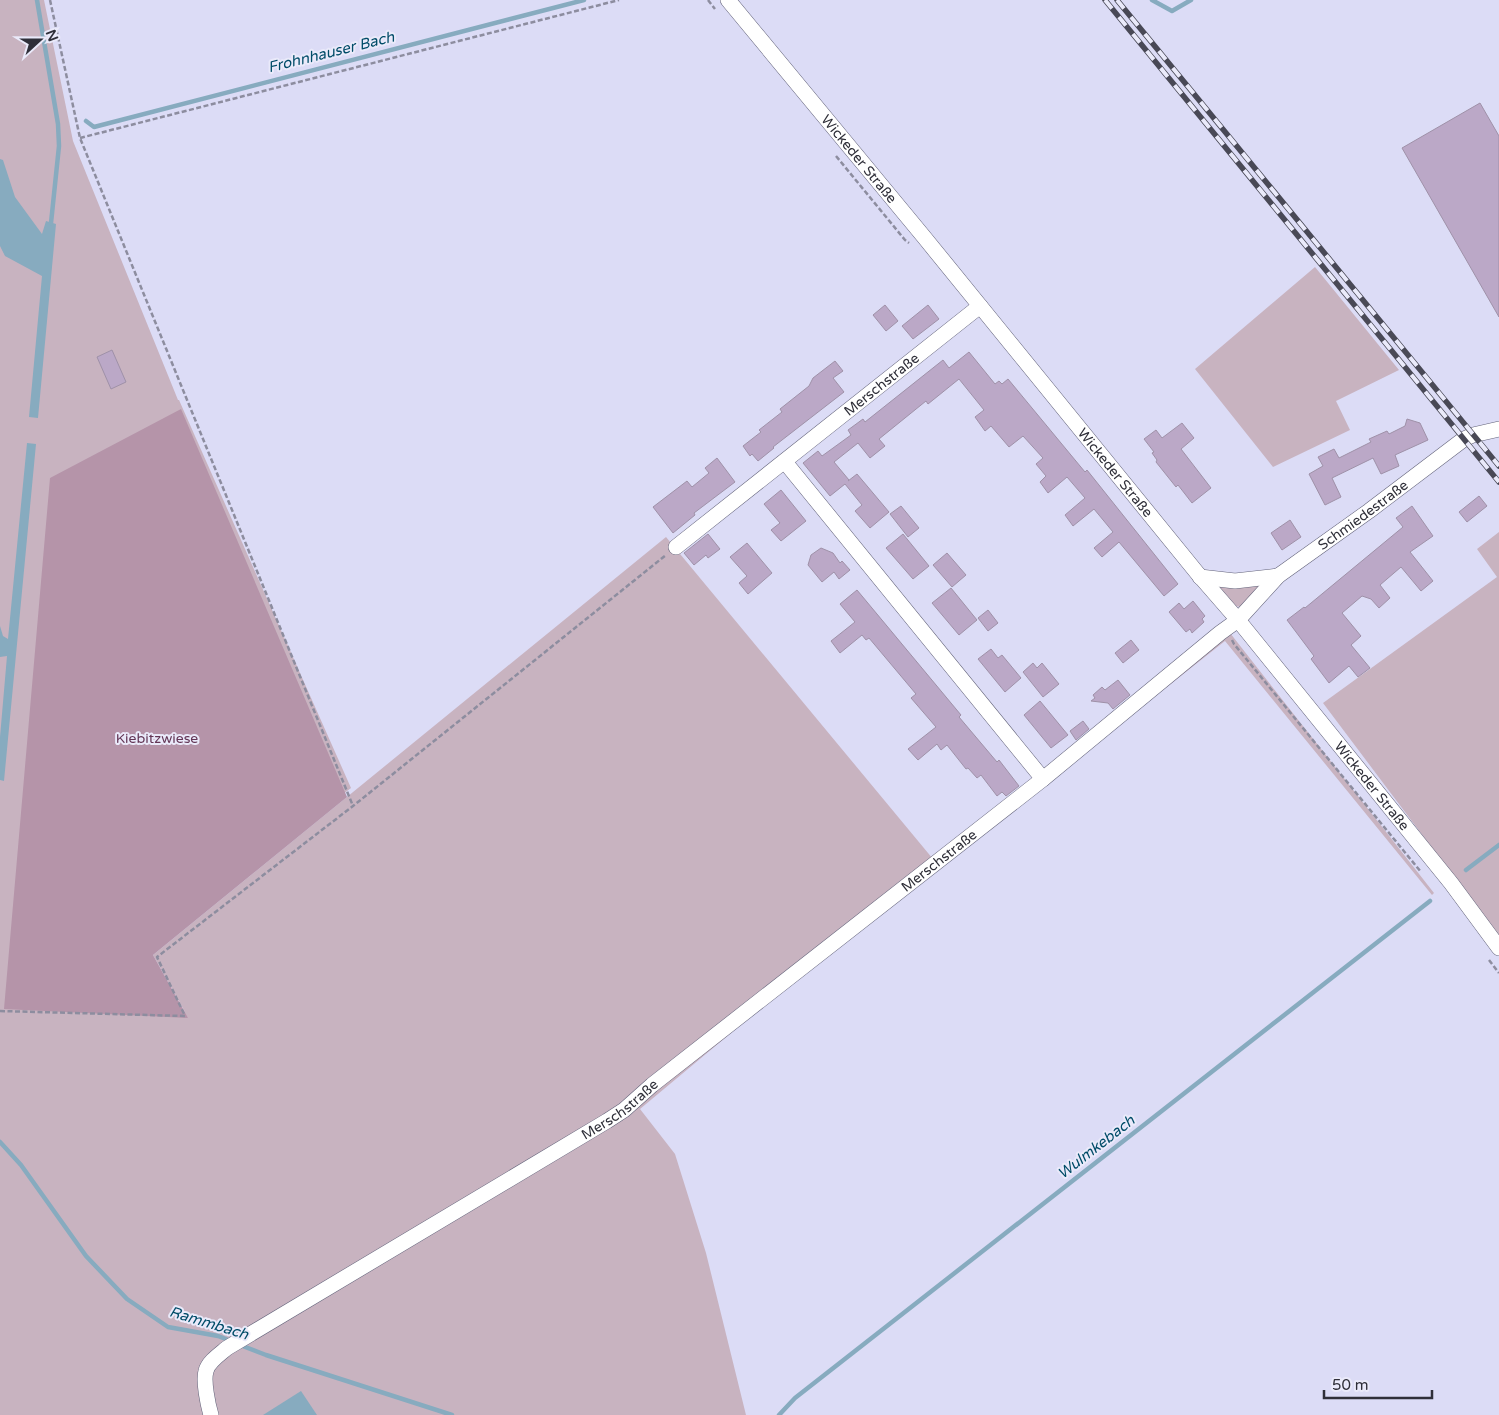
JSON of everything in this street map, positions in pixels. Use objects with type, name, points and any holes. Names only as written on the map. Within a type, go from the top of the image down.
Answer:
[{"type":"street","name":"Wickeder Straße","points":[[728,0],[1200,577],[1232,624],[1451,883],[1499,948]]},
{"type":"street","name":"Merschstraße","points":[[676,547],[980,306]]},
{"type":"street","name":"Schmiedestraße","points":[[1232,624],[1278,576],[1369,511],[1464,439],[1499,429]]},
{"type":"street","points":[[785,462],[1043,779]]},
{"type":"street","points":[[1200,577],[1235,581],[1278,576]]},
{"type":"street","name":"Merschstraße","points":[[211,1415],[206,1397],[206,1371],[215,1358],[227,1348],[624,1110],[652,1085],[1043,779],[1232,624]]},
{"type":"path","points":[[50,0],[80,138],[353,806]]},
{"type":"path","points":[[80,138],[619,0]]},
{"type":"path","points":[[0,1011],[185,1016],[157,957],[353,806],[676,547]]},
{"type":"path","points":[[1232,624],[1234,644],[1426,877]]},
{"type":"path","points":[[1488,958],[1499,973]]},
{"type":"green space","points":[[0,0],[44,0],[73,141],[178,400],[351,788],[142,949],[185,1012],[153,955],[666,537],[933,859],[1223,624],[1434,893],[1432,895],[1225,641],[755,1013],[640,1109],[675,1154],[706,1253],[746,1415],[0,1415]]},
{"type":"green space","points":[[1315,267],[1399,370],[1336,401],[1350,430],[1273,467],[1195,369]]},
{"type":"green space","name":"Kiebitzwiese","points":[[181,409],[347,797],[153,955],[188,1018],[4,1009],[50,478]]},
{"type":"green space","points":[[1499,532],[1499,937],[1323,703],[1497,577],[1477,549]]},
{"type":"green space","points":[[1216,583],[1262,585],[1241,607],[1235,606]]},
{"type":"water","points":[[0,159],[3,160],[15,197],[42,234],[46,221],[56,224],[38,418],[29,417],[42,276],[5,256],[0,246]]},
{"type":"water","points":[[27,443],[36,444],[4,781],[0,780],[0,737],[7,656],[0,657],[0,626],[3,636],[8,639]]},
{"type":"water","points":[[301,1391],[317,1415],[263,1415]]},
{"type":"building","points":[[1480,103],[1499,136],[1499,317],[1402,148]]},
{"type":"building","points":[[885,305],[898,321],[886,331],[873,315]]},
{"type":"building","points":[[928,305],[939,319],[913,339],[902,326]]},
{"type":"building","points":[[112,350],[126,382],[111,389],[97,357]]},
{"type":"building","points":[[969,352],[995,384],[999,381],[1002,384],[1008,379],[1085,472],[1087,470],[1178,584],[1164,596],[1119,542],[1102,557],[1094,548],[1113,532],[1094,509],[1073,526],[1065,515],[1085,498],[1067,477],[1048,493],[1040,482],[1046,476],[1036,464],[1043,458],[1023,436],[1009,447],[991,426],[985,431],[975,417],[984,410],[959,379],[928,404],[926,401],[879,439],[885,446],[870,458],[858,443],[834,462],[848,481],[857,474],[889,512],[870,528],[855,511],[862,505],[845,484],[830,496],[803,463],[818,451],[822,456],[851,435],[848,430],[863,419],[865,422],[943,360],[949,368]]},
{"type":"building","points":[[835,361],[843,371],[833,378],[844,392],[773,447],[758,461],[752,454],[750,456],[743,446],[761,432],[759,430],[782,412],[780,409],[809,386],[813,378]]},
{"type":"building","points":[[1407,419],[1420,423],[1428,440],[1395,455],[1399,466],[1381,474],[1373,458],[1332,478],[1341,497],[1325,505],[1309,474],[1323,466],[1318,457],[1334,449],[1339,458],[1371,442],[1369,439],[1387,431],[1389,434],[1405,426]]},
{"type":"building","points":[[1182,423],[1194,438],[1181,449],[1211,488],[1192,503],[1156,462],[1157,460],[1152,453],[1154,452],[1144,439],[1156,430],[1162,438]]},
{"type":"building","points":[[717,458],[735,482],[694,513],[695,515],[673,533],[653,507],[687,481],[692,487],[709,473],[705,468]]},
{"type":"building","points":[[781,490],[806,521],[781,541],[771,530],[780,523],[764,504]]},
{"type":"building","points":[[1479,496],[1487,506],[1467,522],[1459,512]]},
{"type":"building","points":[[901,506],[919,528],[908,537],[890,514]]},
{"type":"building","points":[[1412,506],[1433,536],[1410,552],[1433,581],[1421,591],[1401,567],[1380,585],[1390,598],[1379,608],[1371,599],[1362,596],[1342,613],[1361,636],[1351,645],[1370,668],[1358,677],[1349,666],[1329,683],[1311,659],[1314,656],[1287,620],[1305,608],[1403,527],[1396,518]]},
{"type":"building","points":[[1290,520],[1301,537],[1282,550],[1271,533]]},
{"type":"building","points":[[708,534],[720,549],[708,558],[706,555],[694,565],[684,553]]},
{"type":"building","points":[[903,534],[929,566],[913,579],[886,548]]},
{"type":"building","points":[[747,543],[772,573],[748,594],[739,583],[747,576],[730,557]]},
{"type":"building","points":[[821,548],[833,553],[840,563],[842,561],[850,570],[839,579],[834,572],[822,582],[808,565],[811,555]]},
{"type":"building","points":[[947,553],[966,575],[952,587],[933,565]]},
{"type":"building","points":[[951,588],[977,620],[959,635],[932,603]]},
{"type":"building","points":[[857,590],[961,715],[959,717],[997,762],[999,760],[1019,786],[1006,796],[1002,792],[997,796],[981,775],[977,778],[968,768],[966,769],[947,745],[941,750],[937,744],[918,760],[908,749],[936,727],[911,698],[916,694],[869,638],[866,640],[862,635],[840,653],[831,641],[855,622],[840,604]]},
{"type":"building","points":[[1193,601],[1205,616],[1202,619],[1204,622],[1192,633],[1190,629],[1186,632],[1169,612],[1179,603],[1184,609]]},
{"type":"building","points":[[988,610],[998,623],[988,631],[978,618]]},
{"type":"building","points":[[1131,640],[1139,650],[1123,663],[1115,653]]},
{"type":"building","points":[[991,649],[998,658],[1002,655],[1021,678],[1005,692],[978,659]]},
{"type":"building","points":[[1033,663],[1037,668],[1042,663],[1059,684],[1043,697],[1023,672]]},
{"type":"building","points":[[1118,680],[1130,695],[1113,709],[1108,703],[1091,701],[1095,698],[1093,695],[1102,687],[1105,690]]},
{"type":"building","points":[[1040,701],[1068,735],[1051,748],[1024,715]]},
{"type":"building","points":[[1083,721],[1089,729],[1076,740],[1070,731]]},
{"type":"waterway","points":[[37,0],[58,124],[59,146],[51,223]]},
{"type":"waterway","name":"Frohnhauser Bach","points":[[86,121],[94,127],[584,0]]},
{"type":"waterway","name":"Frohnhauser Bach","points":[[1152,0],[1172,11],[1191,0]]},
{"type":"waterway","name":"Wulmkebach","points":[[1466,870],[1499,845]]},
{"type":"waterway","name":"Wulmkebach","points":[[779,1415],[795,1398],[1430,901]]},
{"type":"waterway","name":"Rammbach","points":[[0,1142],[21,1165],[86,1256],[127,1299],[168,1327],[218,1336],[231,1341]]},
{"type":"waterway","name":"Rammbach","points":[[240,1345],[452,1415]]},
{"type":"railway","points":[[1105,0],[1499,482]]},
{"type":"railway","points":[[1117,0],[1499,466]]}]
